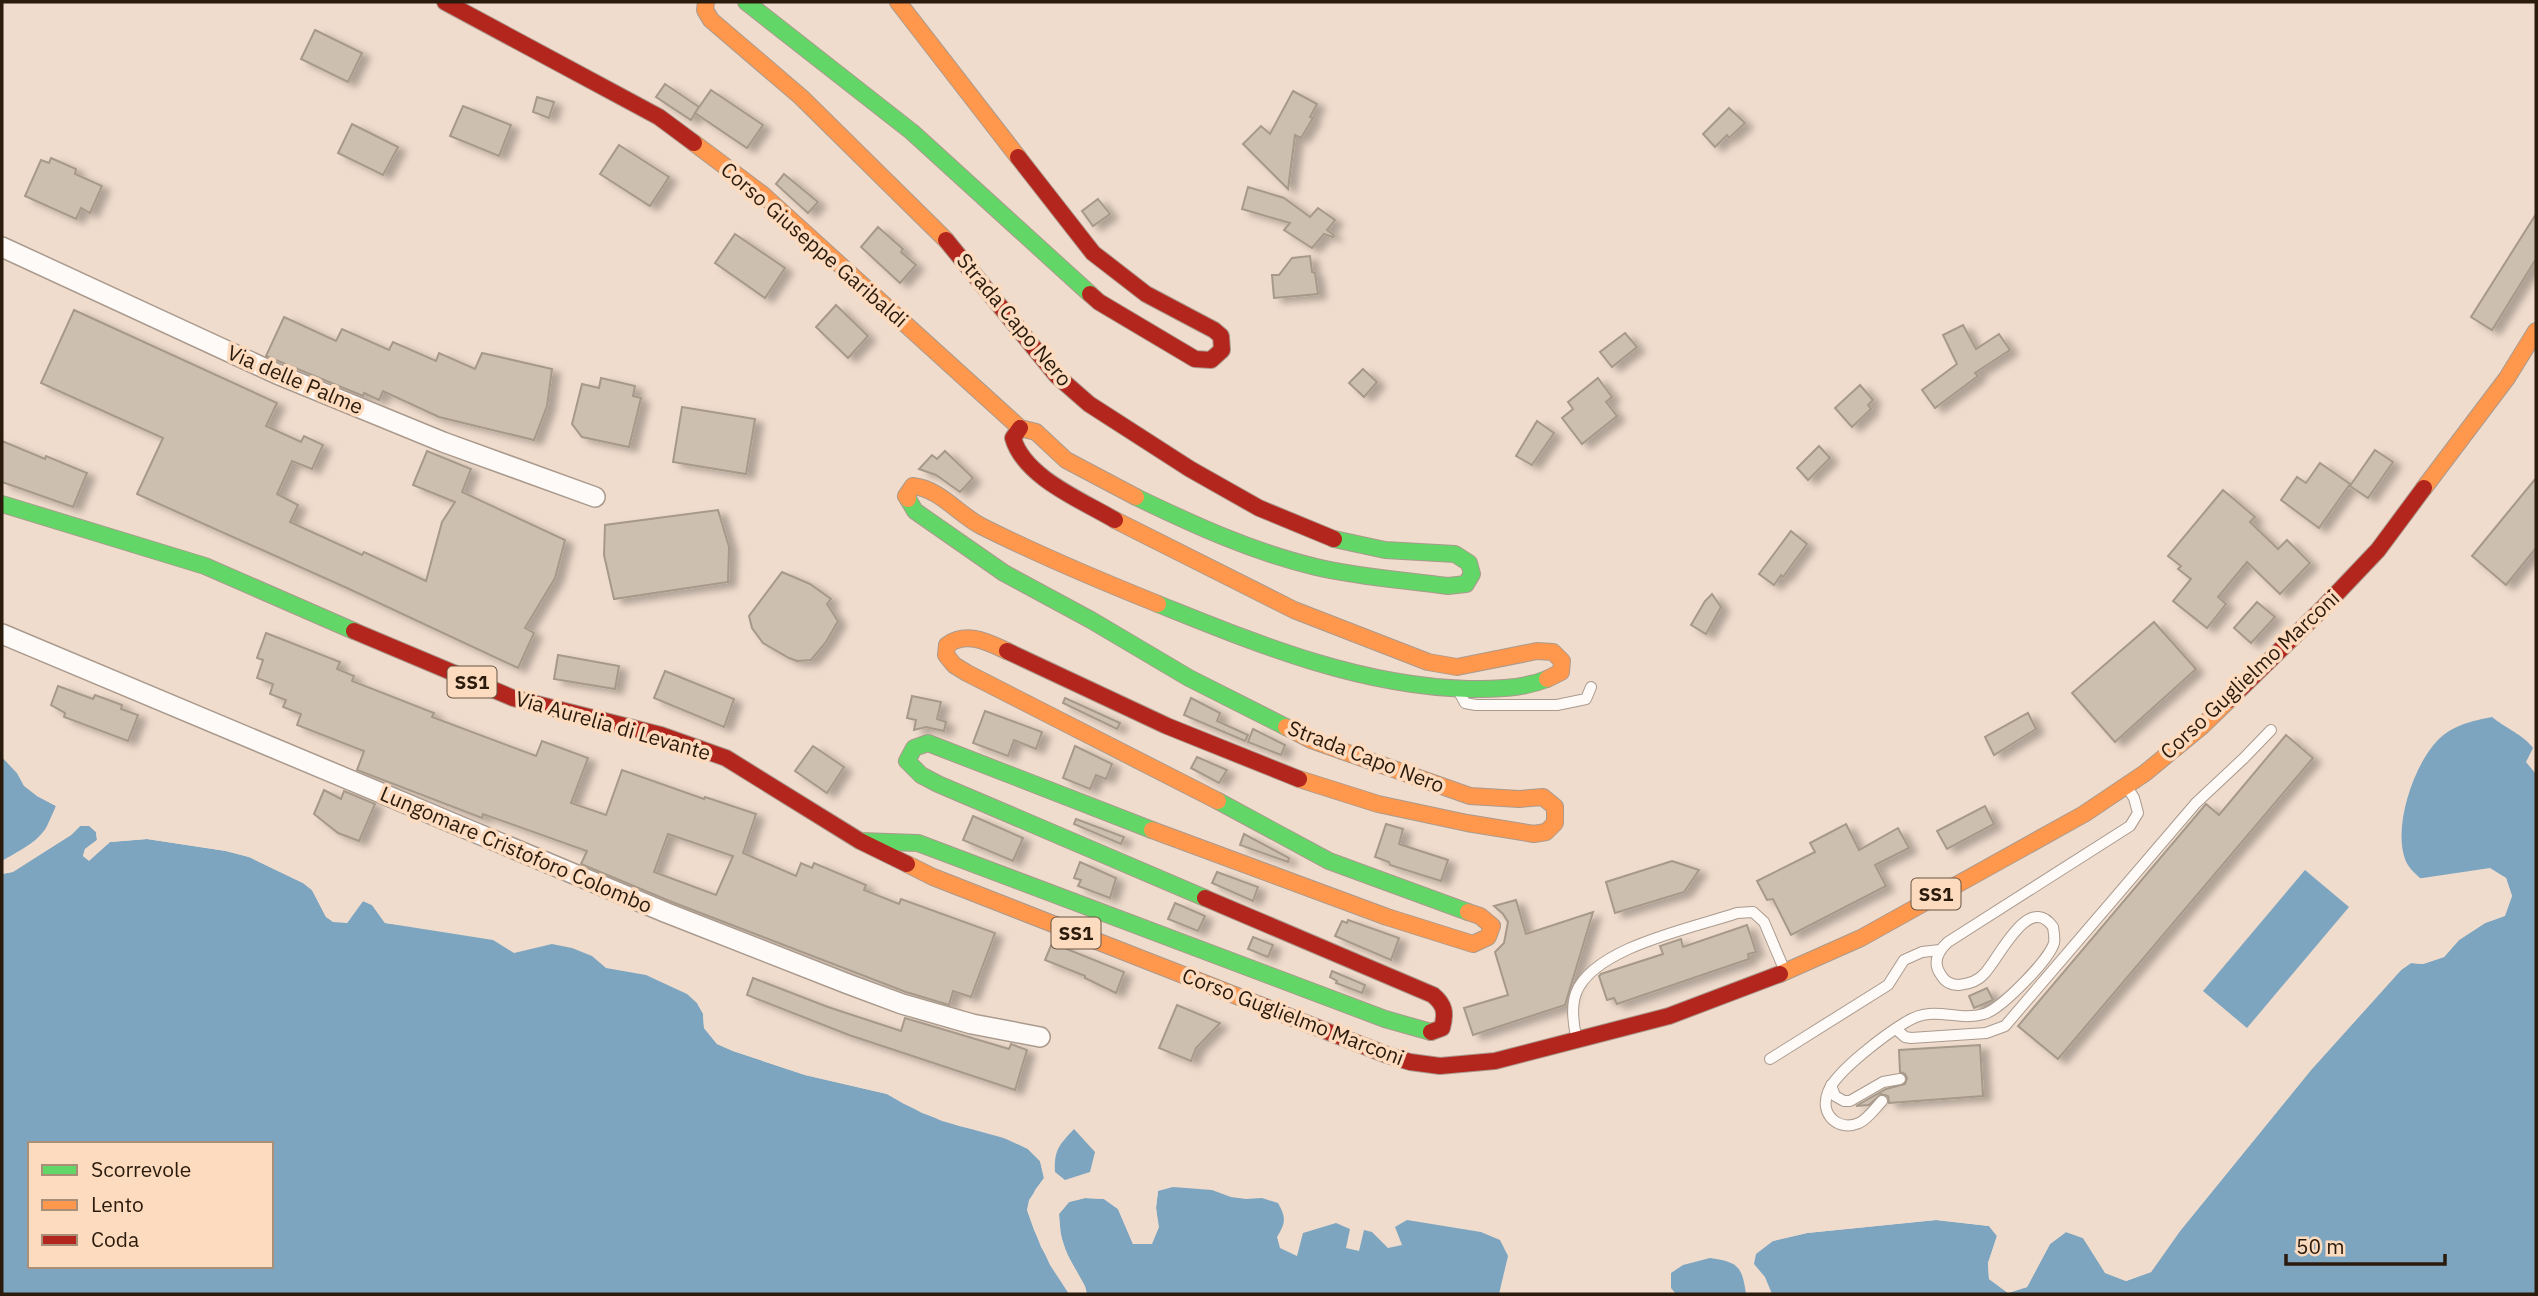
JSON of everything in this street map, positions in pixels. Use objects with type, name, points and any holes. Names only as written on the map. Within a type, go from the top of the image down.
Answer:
[{"type":"main road","name":"Corso Giuseppe Garibaldi","points":[[445,2],[659,117],[762,194],[1020,428]]},
{"type":"main road","name":"Strada Capo Nero","points":[[706,2],[705,10],[711,20],[801,97],[942,235],[1057,376],[1089,404],[1190,469],[1286,520],[1344,542],[1385,550],[1455,554],[1469,563],[1472,574],[1466,584],[1448,586],[1317,567],[1265,552],[1200,528],[1121,490],[1066,460],[1036,432],[1020,428],[1013,438],[1017,452],[1035,472],[1127,527],[1294,610],[1428,662],[1457,667],[1537,651],[1553,652],[1562,661],[1561,672],[1548,681],[1500,688],[1404,685],[1357,676],[1302,661],[1083,575],[966,518],[926,486],[913,486],[906,496],[915,511],[934,526],[1004,573],[1189,678],[1311,740],[1470,796],[1519,799],[1543,797],[1555,807],[1556,817],[1550,830],[1534,834],[1443,819],[1359,799],[1301,780],[1187,735],[984,640],[956,638],[947,645],[946,655],[954,665],[967,673],[1143,761],[1329,861],[1480,916],[1492,926],[1488,937],[1473,944],[1457,940],[1387,917],[1120,818],[928,743],[917,744],[909,752],[907,761],[928,781],[1395,980],[1437,995],[1445,1006],[1447,1019],[1442,1028],[1430,1032],[1385,1019],[918,843],[860,841]]},
{"type":"main road","points":[[746,2],[912,132],[1099,302],[1195,359],[1212,360],[1223,350],[1221,336],[1212,328],[1137,288],[1093,253],[898,2]]},
{"type":"main road","name":"Corso Guglielmo Marconi","points":[[933,877],[1410,1062],[1440,1066],[1495,1061],[1669,1016],[1785,972],[1861,938],[2073,820],[2126,786],[2201,727],[2322,609],[2378,550],[2499,388],[2536,331]]},
{"type":"main road","name":"Via Aurelia di Levante","points":[[2,504],[205,566],[513,698],[661,735],[726,758],[860,841],[933,877]]},
{"type":"street","name":"Via delle Palme","points":[[2,247],[277,374],[443,442],[595,497]]},
{"type":"street","name":"Lungomare Cristoforo Colombo","points":[[2,634],[667,914],[902,1004],[972,1024],[1040,1037]]},
{"type":"lane","points":[[1457,688],[1465,703],[1476,705],[1557,705],[1586,699],[1591,687]]},
{"type":"lane","points":[[1896,1029],[1905,1037],[1911,1038],[1986,1033],[2005,1026],[2196,803],[2271,730]]},
{"type":"lane","points":[[1882,1101],[1866,1119],[1857,1124],[1839,1125],[1826,1112],[1827,1094],[1831,1085],[1850,1065],[1896,1029],[1923,1014],[1942,1012],[1974,1016],[1995,1010],[2047,956],[2055,934],[2049,922],[2042,918],[2026,919],[1986,973],[1970,983],[1954,985],[1943,979],[1937,969],[1940,950],[1948,942],[2130,826],[2138,813],[2134,798],[2126,786]]},
{"type":"lane","points":[[1577,1040],[1573,1006],[1576,993],[1592,971],[1622,950],[1737,914],[1753,912],[1763,922],[1785,972]]},
{"type":"lane","points":[[1770,1059],[1888,985],[1904,960],[1922,952],[1940,950]]},
{"type":"lane","points":[[1831,1085],[1835,1096],[1850,1101],[1883,1082],[1900,1079]]},
{"type":"water","points":[[2492,717],[2533,748],[2526,762],[2536,774],[2536,1294],[1772,1294],[1765,1277],[1754,1264],[1756,1254],[1773,1241],[1807,1233],[1936,1220],[1989,1226],[1997,1236],[1988,1263],[1989,1279],[2008,1293],[2027,1287],[2050,1244],[2066,1232],[2083,1238],[2106,1273],[2126,1281],[2151,1272],[2180,1231],[2311,1070],[2401,970],[2411,963],[2423,964],[2444,957],[2459,940],[2485,923],[2505,916],[2512,896],[2506,878],[2490,869],[2422,880],[2408,865],[2402,845],[2408,797],[2429,752],[2437,741],[2456,727]]},
{"type":"water","points":[[2,757],[17,773],[24,786],[56,806],[42,834],[2,861]]},
{"type":"water","points":[[80,826],[90,826],[96,832],[97,840],[85,849],[83,856],[89,860],[110,842],[147,839],[226,851],[249,857],[303,883],[312,890],[326,917],[347,923],[363,901],[372,905],[385,923],[493,940],[514,953],[552,944],[592,956],[606,968],[646,975],[687,994],[697,1003],[703,1013],[704,1028],[717,1044],[805,1075],[887,1094],[942,1121],[1011,1140],[1028,1149],[1040,1161],[1044,1178],[1035,1190],[1027,1210],[1041,1247],[1069,1294],[2,1294],[2,874],[13,872],[71,835]]},
{"type":"water","points":[[2305,870],[2349,907],[2247,1028],[2203,991]]},
{"type":"water","points":[[1074,1129],[1095,1152],[1090,1172],[1065,1180],[1055,1172],[1055,1158],[1061,1144]]},
{"type":"water","points":[[1173,1187],[1212,1190],[1231,1197],[1262,1198],[1278,1203],[1284,1220],[1277,1237],[1280,1248],[1297,1256],[1303,1233],[1336,1223],[1350,1229],[1346,1248],[1359,1251],[1364,1230],[1372,1232],[1388,1248],[1402,1245],[1395,1227],[1407,1220],[1481,1232],[1500,1240],[1508,1256],[1499,1294],[1087,1294],[1065,1248],[1059,1214],[1069,1202],[1085,1198],[1104,1199],[1118,1209],[1133,1244],[1151,1244],[1158,1227],[1158,1191]]},
{"type":"water","points":[[1710,1258],[1727,1261],[1737,1267],[1743,1277],[1746,1294],[1676,1294],[1671,1288],[1671,1273],[1683,1265]]},
{"type":"pier","points":[[2,754],[20,771],[27,783],[59,806],[45,837],[22,855],[2,865],[2,861],[43,835],[56,806],[24,785]]},
{"type":"pier","points":[[79,822],[91,822],[100,831],[100,841],[88,851],[89,856],[108,839],[147,836],[227,848],[250,854],[305,880],[315,888],[328,915],[334,918],[345,920],[352,907],[363,897],[375,902],[387,920],[402,922],[401,925],[385,923],[372,905],[363,901],[347,923],[333,922],[326,917],[312,890],[303,883],[249,857],[226,851],[147,839],[110,842],[89,861],[83,856],[85,849],[97,840],[96,832],[89,826],[80,826],[71,835],[12,872],[2,874],[2,870],[11,869],[69,832]]},
{"type":"pier","points":[[2490,868],[2506,878],[2512,896],[2504,916],[2485,923],[2459,940],[2444,957],[2423,964],[2411,963],[2401,970],[2311,1070],[2180,1231],[2151,1272],[2126,1281],[2105,1273],[2083,1238],[2066,1232],[2050,1244],[2027,1287],[2008,1293],[1989,1279],[1988,1263],[1997,1236],[1989,1226],[1936,1220],[1807,1233],[1773,1241],[1773,1237],[1807,1230],[1936,1217],[1992,1223],[2001,1236],[1991,1263],[1992,1277],[2008,1289],[2025,1284],[2047,1242],[2066,1229],[2085,1236],[2108,1270],[2126,1277],[2149,1269],[2177,1228],[2308,1068],[2398,968],[2410,959],[2423,960],[2442,954],[2457,937],[2484,920],[2502,914],[2509,896],[2503,880],[2489,872],[2422,883],[2416,879]]},
{"type":"pier","points":[[700,1001],[706,1013],[707,1027],[720,1041],[734,1048],[806,1072],[889,1091],[924,1110],[960,1123],[994,1130],[1031,1146],[1043,1159],[1048,1178],[1033,1201],[1031,1210],[1045,1245],[1072,1294],[1069,1294],[1050,1265],[1027,1210],[1029,1200],[1044,1178],[1040,1161],[1028,1149],[993,1133],[959,1126],[922,1113],[887,1094],[805,1075],[717,1044],[704,1028],[703,1014],[697,1003]]},
{"type":"pier","points":[[1155,1189],[1158,1191],[1156,1208],[1159,1227],[1152,1244],[1133,1244],[1118,1209],[1104,1199],[1085,1198],[1069,1202],[1059,1214],[1060,1233],[1067,1254],[1085,1286],[1087,1294],[1084,1294],[1078,1278],[1064,1256],[1057,1235],[1056,1212],[1067,1199],[1085,1194],[1105,1196],[1120,1207],[1135,1241],[1149,1241],[1155,1226],[1152,1208]]},
{"type":"building","points":[[315,30],[362,53],[348,82],[301,59]]},
{"type":"building","points":[[665,84],[699,107],[691,120],[656,97]]},
{"type":"building","points":[[711,90],[763,125],[747,148],[695,113]]},
{"type":"building","points":[[1293,91],[1317,104],[1310,117],[1313,118],[1301,138],[1295,135],[1288,189],[1243,144],[1261,126],[1270,134]]},
{"type":"building","points":[[537,97],[554,102],[549,118],[533,112]]},
{"type":"building","points":[[463,106],[511,125],[499,156],[450,136]]},
{"type":"building","points":[[1729,108],[1745,123],[1715,147],[1703,134]]},
{"type":"building","points":[[352,124],[398,147],[383,175],[338,153]]},
{"type":"building","points":[[619,145],[669,177],[650,206],[600,174]]},
{"type":"building","points":[[51,158],[76,169],[75,174],[102,186],[90,213],[81,208],[76,219],[25,196],[41,160],[49,163]]},
{"type":"building","points":[[784,174],[818,202],[808,213],[776,184]]},
{"type":"building","points":[[1248,187],[1284,198],[1310,217],[1318,208],[1335,220],[1327,230],[1333,237],[1324,234],[1312,248],[1284,230],[1290,223],[1242,209]]},
{"type":"building","points":[[1098,199],[1110,214],[1093,226],[1082,211]]},
{"type":"building","points":[[2536,214],[2536,259],[2492,330],[2471,317]]},
{"type":"building","points":[[878,227],[903,249],[901,252],[916,265],[900,283],[861,247]]},
{"type":"building","points":[[735,234],[785,268],[765,298],[715,263]]},
{"type":"building","points":[[1310,256],[1318,294],[1274,298],[1272,275],[1279,275],[1292,258]]},
{"type":"building","points":[[836,305],[868,336],[848,358],[816,327]]},
{"type":"building","points":[[74,310],[277,403],[266,426],[301,442],[304,436],[323,445],[312,469],[292,461],[277,494],[298,505],[290,522],[426,581],[442,522],[455,502],[413,485],[427,451],[471,469],[462,492],[565,540],[555,578],[525,628],[534,633],[518,668],[137,494],[163,438],[41,383]]},
{"type":"building","points":[[284,317],[336,341],[342,329],[389,350],[393,342],[436,361],[439,353],[475,369],[482,353],[552,369],[547,406],[534,440],[439,417],[383,391],[379,400],[364,393],[363,396],[266,356]]},
{"type":"building","points":[[1963,325],[1976,349],[1999,334],[2010,350],[1975,373],[1978,376],[1935,408],[1922,390],[1957,364],[1943,335]]},
{"type":"building","points":[[1625,333],[1637,347],[1612,367],[1600,352]]},
{"type":"building","points":[[1363,369],[1377,382],[1364,397],[1349,383]]},
{"type":"building","points":[[601,378],[635,386],[633,396],[641,398],[629,447],[582,437],[572,424],[582,384],[599,388]]},
{"type":"building","points":[[1598,378],[1612,397],[1606,402],[1617,416],[1582,444],[1562,418],[1573,409],[1568,402]]},
{"type":"building","points":[[1860,385],[1873,400],[1868,405],[1871,409],[1852,427],[1835,408]]},
{"type":"building","points":[[682,407],[755,419],[746,474],[673,462]]},
{"type":"building","points":[[1537,421],[1554,433],[1532,465],[1516,456]]},
{"type":"building","points":[[2,441],[87,473],[73,507],[2,482]]},
{"type":"building","points":[[1819,446],[1830,458],[1808,480],[1797,468]]},
{"type":"building","points":[[2375,450],[2393,462],[2368,498],[2350,486]]},
{"type":"building","points":[[945,451],[973,478],[960,492],[936,475],[919,469],[932,455],[937,459]]},
{"type":"building","points":[[2320,463],[2350,484],[2319,528],[2281,500],[2297,477],[2306,483]]},
{"type":"building","points":[[2536,478],[2536,548],[2506,585],[2472,556]]},
{"type":"building","points":[[2223,490],[2255,517],[2250,522],[2278,549],[2287,540],[2310,563],[2280,594],[2247,562],[2218,597],[2226,604],[2207,628],[2173,601],[2191,579],[2178,569],[2181,566],[2168,556]]},
{"type":"building","points":[[718,510],[729,547],[728,582],[614,599],[604,555],[605,525]]},
{"type":"building","points":[[1791,531],[1807,544],[1774,585],[1759,574]]},
{"type":"building","points":[[782,572],[810,584],[831,599],[827,604],[838,621],[811,660],[797,661],[789,658],[763,643],[752,628],[749,616]]},
{"type":"building","points":[[1712,594],[1721,607],[1706,634],[1691,625]]},
{"type":"building","points":[[2257,602],[2275,617],[2251,643],[2234,628]]},
{"type":"building","points":[[2154,622],[2196,669],[2115,742],[2072,693]]},
{"type":"building","points":[[266,633],[340,662],[337,669],[354,676],[352,681],[434,713],[432,717],[536,756],[542,741],[588,758],[571,803],[606,815],[622,770],[756,814],[743,853],[796,876],[801,863],[812,868],[814,863],[866,885],[864,890],[899,904],[901,899],[995,933],[971,997],[953,991],[949,1005],[906,992],[581,864],[587,851],[483,814],[482,818],[357,770],[364,751],[297,725],[301,714],[283,707],[286,700],[270,694],[273,684],[257,678],[263,660],[257,658]],"holes":[[[668,834],[733,856],[716,895],[654,872]]]},
{"type":"building","points":[[558,655],[619,666],[615,689],[554,679]]},
{"type":"building","points":[[665,671],[734,699],[724,727],[654,698]]},
{"type":"building","points":[[58,686],[93,699],[95,695],[122,705],[121,709],[138,715],[128,741],[64,717],[65,713],[51,705]]},
{"type":"building","points":[[912,696],[941,702],[937,719],[946,722],[944,731],[926,727],[914,730],[916,720],[907,718]]},
{"type":"building","points":[[1065,698],[1120,723],[1117,729],[1063,703]]},
{"type":"building","points":[[1191,698],[1220,713],[1217,721],[1248,735],[1245,741],[1184,715]]},
{"type":"building","points":[[985,711],[1042,732],[1036,749],[1014,740],[1008,756],[973,743]]},
{"type":"building","points":[[2028,713],[2036,729],[1994,755],[1985,737]]},
{"type":"building","points":[[1253,729],[1285,745],[1281,755],[1248,742]]},
{"type":"building","points":[[2286,735],[2313,758],[2058,1059],[2018,1026],[2206,804],[2219,815]]},
{"type":"building","points":[[813,746],[844,767],[827,793],[795,771]]},
{"type":"building","points":[[1075,746],[1112,764],[1106,779],[1096,775],[1090,789],[1063,778]]},
{"type":"building","points":[[1197,757],[1227,770],[1219,783],[1191,768]]},
{"type":"building","points":[[324,790],[341,799],[344,791],[375,804],[359,841],[338,833],[314,814]]},
{"type":"building","points":[[1985,806],[1994,824],[1947,849],[1937,831]]},
{"type":"building","points":[[973,816],[1023,838],[1013,861],[963,840]]},
{"type":"building","points":[[1076,819],[1124,837],[1121,844],[1074,824]]},
{"type":"building","points":[[1386,824],[1403,829],[1399,844],[1448,860],[1441,881],[1390,865],[1389,862],[1375,857]]},
{"type":"building","points":[[1846,824],[1859,850],[1898,828],[1909,848],[1875,865],[1886,886],[1791,935],[1773,899],[1767,900],[1757,881],[1815,852],[1810,843]]},
{"type":"building","points":[[1244,834],[1289,858],[1288,862],[1240,845]]},
{"type":"building","points":[[1672,861],[1699,870],[1684,892],[1615,913],[1606,882]]},
{"type":"building","points":[[1080,862],[1116,878],[1110,898],[1078,886],[1081,880],[1074,878]]},
{"type":"building","points":[[1217,872],[1258,887],[1253,901],[1212,883]]},
{"type":"building","points":[[1516,900],[1526,934],[1593,912],[1565,1005],[1473,1035],[1464,1008],[1508,995],[1495,952],[1504,943],[1508,922],[1494,906]]},
{"type":"building","points":[[1175,903],[1205,916],[1198,931],[1168,919]]},
{"type":"building","points":[[1348,920],[1399,938],[1391,960],[1335,936],[1342,921],[1347,923]]},
{"type":"building","points":[[1747,925],[1756,952],[1748,954],[1749,959],[1617,1004],[1614,998],[1607,1000],[1599,976],[1601,974],[1663,954],[1660,946],[1681,939],[1683,947]]},
{"type":"building","points":[[1253,937],[1273,945],[1268,957],[1248,949]]},
{"type":"building","points":[[1052,943],[1124,972],[1116,993],[1085,976],[1045,960]]},
{"type":"building","points":[[1332,971],[1365,985],[1362,993],[1336,983],[1337,981],[1330,977]]},
{"type":"building","points":[[753,978],[901,1031],[905,1018],[1009,1049],[1011,1044],[1027,1050],[1015,1090],[849,1035],[747,995]]},
{"type":"building","points":[[1987,988],[1993,1000],[1974,1008],[1969,996]]},
{"type":"building","points":[[1177,1005],[1220,1023],[1196,1048],[1191,1061],[1159,1048]]},
{"type":"building","points":[[1980,1045],[1983,1096],[1889,1103],[1888,1096],[1881,1094],[1869,1105],[1856,1106],[1886,1089],[1905,1084],[1907,1078],[1900,1072],[1899,1050]]},
{"type":"traffic: fast","points":[[746,2],[912,132],[1090,294]]},
{"type":"traffic: fast","points":[[1136,497],[1247,546],[1316,567],[1448,586],[1466,584],[1472,574],[1469,563],[1455,554],[1385,550],[1334,539]]},
{"type":"traffic: fast","points":[[908,499],[915,511],[1004,573],[1189,678],[1286,727]]},
{"type":"traffic: fast","points":[[2,504],[205,566],[354,631]]},
{"type":"traffic: fast","points":[[1158,604],[1271,648],[1387,680],[1478,689],[1518,687],[1547,679]]},
{"type":"traffic: fast","points":[[1152,830],[928,743],[914,748],[907,761],[921,775],[938,784],[1205,898]]},
{"type":"traffic: fast","points":[[1218,801],[1329,861],[1468,912]]},
{"type":"traffic: fast","points":[[860,841],[918,843],[1385,1019],[1431,1032]]},
{"type":"traffic: slow","points":[[706,2],[705,10],[711,20],[801,97],[946,240]]},
{"type":"traffic: slow","points":[[898,2],[1018,157]]},
{"type":"traffic: slow","points":[[694,143],[762,194],[1020,428],[1036,432],[1066,460],[1136,497]]},
{"type":"traffic: slow","points":[[2424,488],[2507,378],[2536,331]]},
{"type":"traffic: slow","points":[[908,499],[906,496],[913,486],[923,488],[981,526],[1158,604]]},
{"type":"traffic: slow","points":[[1115,520],[1294,610],[1428,662],[1457,667],[1537,651],[1553,652],[1562,661],[1561,672],[1547,679]]},
{"type":"traffic: slow","points":[[1007,651],[970,638],[947,645],[946,655],[954,665],[967,673],[1218,801]]},
{"type":"traffic: slow","points":[[1780,974],[1861,938],[2084,814],[2145,773],[2229,700]]},
{"type":"traffic: slow","points":[[1286,727],[1311,740],[1470,796],[1519,799],[1543,797],[1555,807],[1555,823],[1546,832],[1534,834],[1467,823],[1378,804],[1299,779]]},
{"type":"traffic: slow","points":[[1152,830],[1387,917],[1473,944],[1488,937],[1492,926],[1480,916],[1468,912]]},
{"type":"traffic: slow","points":[[907,864],[933,877],[1265,1007]]},
{"type":"traffic: jam","points":[[445,2],[659,117],[694,143]]},
{"type":"traffic: jam","points":[[1018,157],[1093,253],[1146,294],[1214,330],[1221,336],[1222,350],[1211,360],[1195,359],[1090,294]]},
{"type":"traffic: jam","points":[[946,240],[1057,376],[1089,404],[1190,469],[1259,508],[1334,539]]},
{"type":"traffic: jam","points":[[1020,428],[1013,438],[1019,452],[1041,476],[1115,520]]},
{"type":"traffic: jam","points":[[2229,700],[2378,550],[2424,488]]},
{"type":"traffic: jam","points":[[354,631],[513,698],[661,735],[726,758],[860,841],[907,864]]},
{"type":"traffic: jam","points":[[1007,651],[1167,726],[1299,779]]},
{"type":"traffic: jam","points":[[1205,898],[1433,995],[1444,1010],[1444,1018],[1442,1028],[1431,1032]]},
{"type":"traffic: jam","points":[[1265,1007],[1387,1055],[1410,1062],[1440,1066],[1495,1061],[1669,1016],[1780,974]]}]
